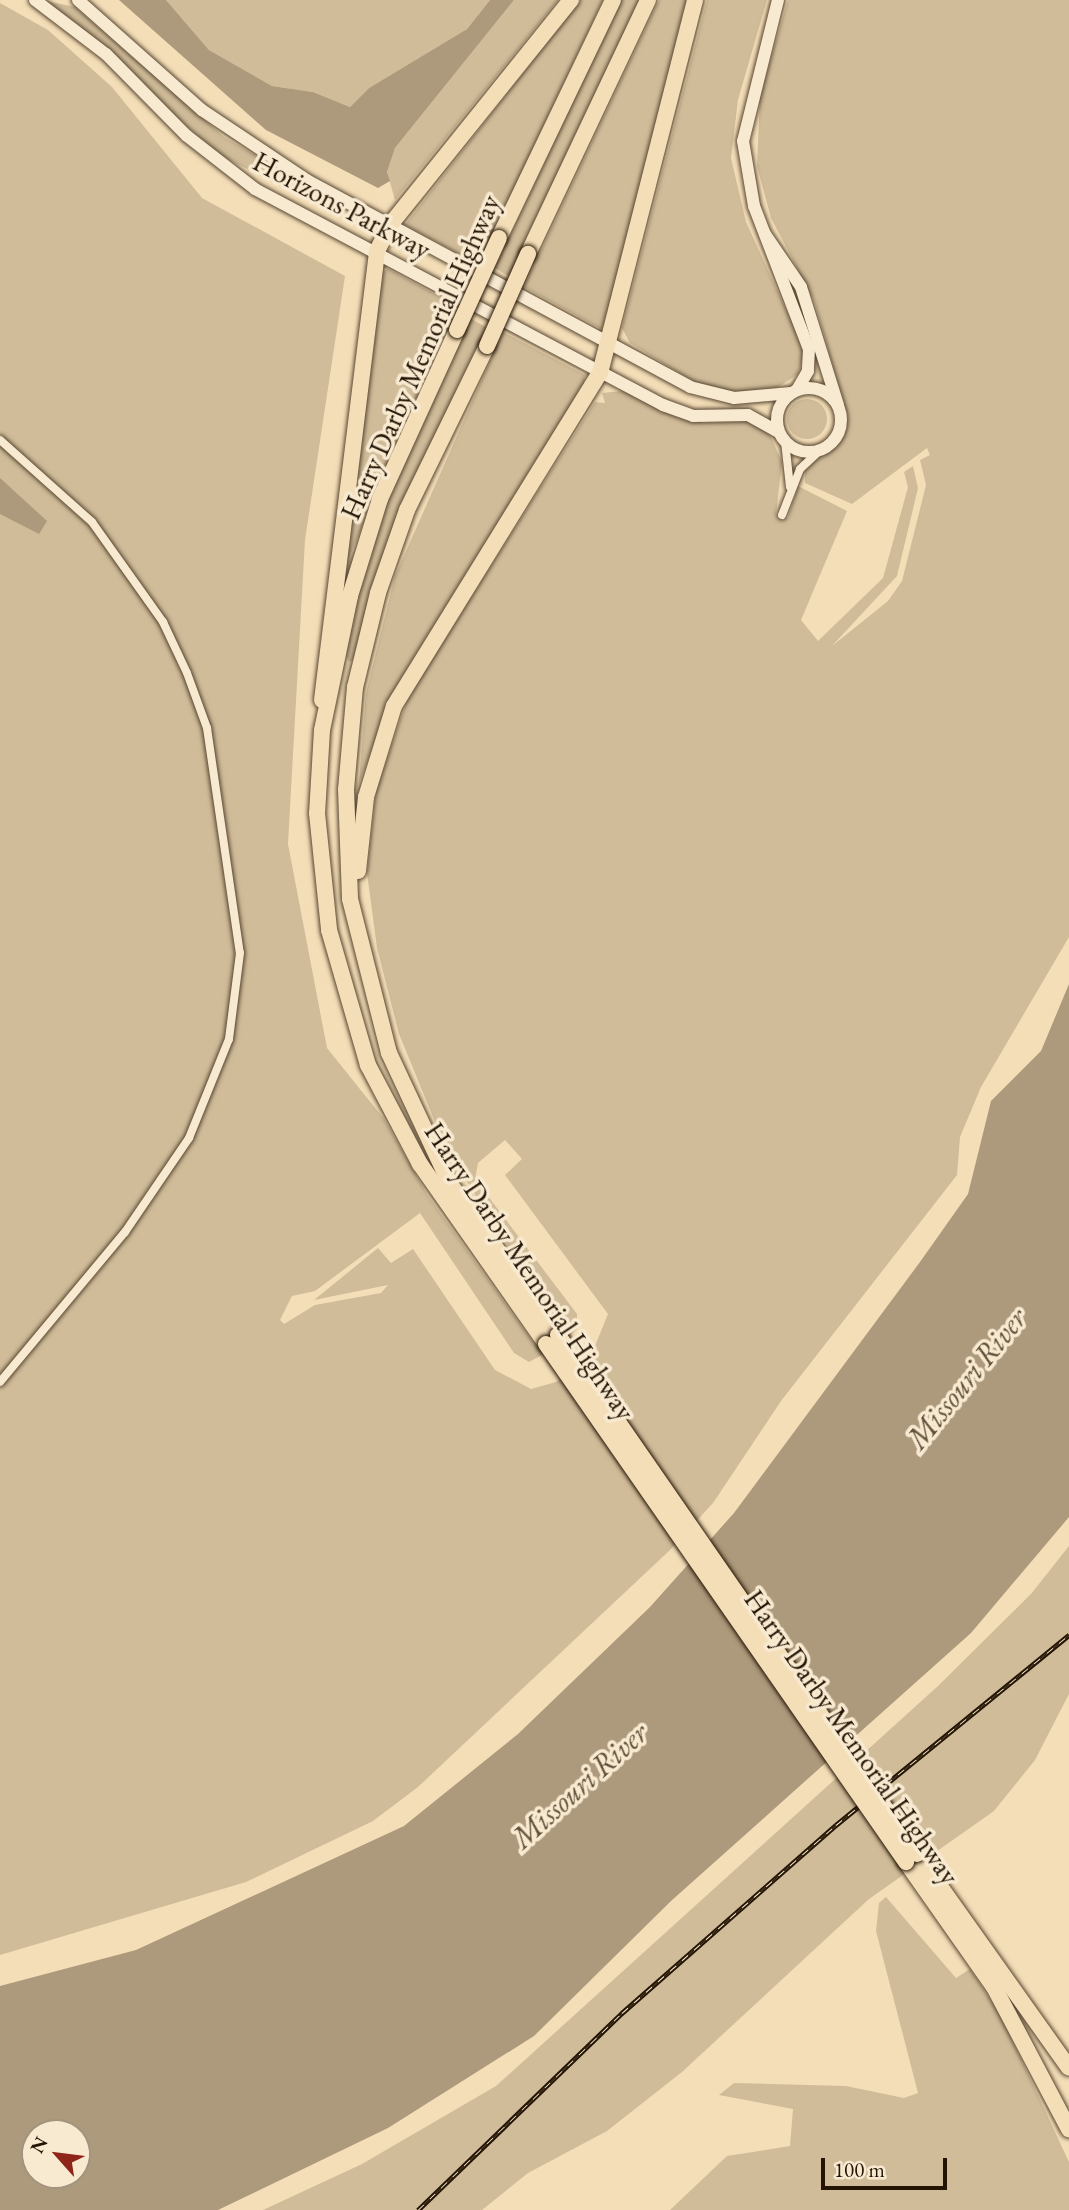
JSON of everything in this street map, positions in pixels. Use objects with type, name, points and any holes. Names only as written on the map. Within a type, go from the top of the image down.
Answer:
[{"type":"highway","points":[[322,730],[321,668],[377,251],[390,225],[571,0]]},
{"type":"highway","name":"Harry Darby Memorial Highway","points":[[552,1340],[419,1164],[368,1065],[329,930],[317,813],[322,730],[350,596],[380,499],[499,238],[613,0]]},
{"type":"highway","name":"Harry Darby Memorial Highway","points":[[648,0],[487,346],[407,510],[355,687],[346,789],[355,933],[389,1053],[450,1184],[552,1340],[911,1858],[994,1987],[1069,2129]]},
{"type":"highway","points":[[355,933],[366,797],[394,706],[600,373],[610,345],[695,0]]},
{"type":"highway","name":"Harry Darby Memorial Highway","points":[[911,1858],[1069,2068]]},
{"type":"main road","name":"Horizons Parkway","points":[[35,0],[106,54],[219,164],[600,373],[693,416],[748,415],[782,437]]},
{"type":"main road","name":"Horizons Parkway","points":[[78,0],[232,134],[390,225],[610,345],[713,395],[794,392]]},
{"type":"main road","points":[[763,233],[801,287],[839,409],[835,439],[819,451],[800,451],[782,437],[778,410],[808,371],[810,349],[763,233],[743,141],[778,0]]},
{"type":"main road","points":[[794,392],[826,393],[839,409]]},
{"type":"street","points":[[782,437],[790,488]]},
{"type":"street","points":[[0,440],[92,522],[177,652],[208,728],[240,953],[229,1039],[189,1138],[125,1232],[0,1382]]},
{"type":"street","points":[[782,514],[790,488],[819,451]]},
{"type":"shaded area","points":[[42,0],[75,7],[224,137],[341,206],[336,215],[220,155]]},
{"type":"shaded area","points":[[166,0],[490,0],[467,29],[369,88],[350,107],[313,92],[272,86],[209,50]]},
{"type":"shaded area","points":[[514,0],[558,0],[395,200],[387,172],[395,148]]},
{"type":"shaded area","points":[[580,0],[603,0],[478,264],[405,225]]},
{"type":"shaded area","points":[[621,0],[640,0],[510,277],[495,268]]},
{"type":"shaded area","points":[[659,0],[690,0],[605,328],[600,328],[524,287]]},
{"type":"shaded area","points":[[707,0],[767,0],[738,100],[731,158],[746,222],[805,351],[798,374],[775,389],[731,394],[701,386],[630,343],[622,328]]},
{"type":"shaded area","points":[[788,0],[1069,0],[1069,937],[981,1087],[960,1137],[957,1175],[781,1401],[713,1503],[670,1550],[418,1787],[373,1821],[246,1882],[0,1955],[0,3],[48,30],[112,87],[202,198],[345,276],[305,540],[288,844],[327,1048],[384,1119],[428,1196],[542,1355],[529,1362],[514,1353],[420,1213],[315,1291],[292,1296],[280,1320],[284,1324],[315,1305],[381,1293],[388,1285],[314,1300],[378,1248],[391,1263],[413,1249],[495,1370],[531,1389],[556,1382],[590,1358],[608,1314],[505,1175],[522,1159],[505,1140],[478,1163],[475,1179],[577,1314],[577,1329],[568,1338],[447,1151],[399,1034],[377,948],[367,873],[376,792],[408,697],[595,402],[605,403],[602,393],[622,391],[703,423],[750,421],[770,435],[782,462],[776,514],[788,518],[798,486],[847,511],[801,620],[818,641],[883,578],[908,487],[904,472],[913,466],[918,488],[897,576],[832,646],[888,601],[902,581],[926,485],[920,460],[930,455],[927,448],[852,504],[805,483],[805,468],[839,443],[848,417],[814,300],[771,218],[757,166],[760,96]]},
{"type":"shaded area","points":[[388,269],[459,307],[346,564],[380,273]]},
{"type":"shaded area","points":[[471,319],[486,327],[412,487],[356,659],[349,662],[342,645],[384,507]]},
{"type":"shaded area","points":[[503,332],[585,375],[584,384],[394,692],[359,783],[366,693],[395,576]]},
{"type":"shaded area","points":[[807,399],[821,405],[827,419],[821,433],[807,439],[793,433],[787,419],[793,405]]},
{"type":"shaded area","points":[[1069,1546],[1069,1694],[1035,1760],[994,1811],[869,1899],[682,2072],[607,2131],[528,2173],[482,2210],[263,2210],[362,2164],[496,2086],[938,1686],[1031,1594]]},
{"type":"shaded area","points":[[886,1897],[956,1978],[970,1969],[1000,2014],[1069,2162],[1069,2210],[670,2210],[727,2156],[790,2146],[793,2109],[719,2095],[734,2083],[846,2086],[904,2098],[918,2093],[876,1931],[879,1903]]},
{"type":"water","points":[[119,0],[166,0],[209,50],[272,86],[313,92],[350,107],[369,88],[467,29],[490,0],[514,0],[395,148],[387,172],[390,181],[378,188],[266,130]]},
{"type":"water","points":[[0,478],[47,521],[39,534],[0,514]]},
{"type":"water","name":"Missouri River","points":[[1069,984],[1069,1517],[971,1633],[671,1901],[534,2036],[388,2128],[218,2210],[0,2210],[0,1986],[136,1950],[404,1826],[518,1734],[650,1607],[734,1513],[968,1194],[991,1101],[1041,1051]]},
{"type":"railway","points":[[418,2210],[622,2013],[836,1825],[1069,1635]]}]
